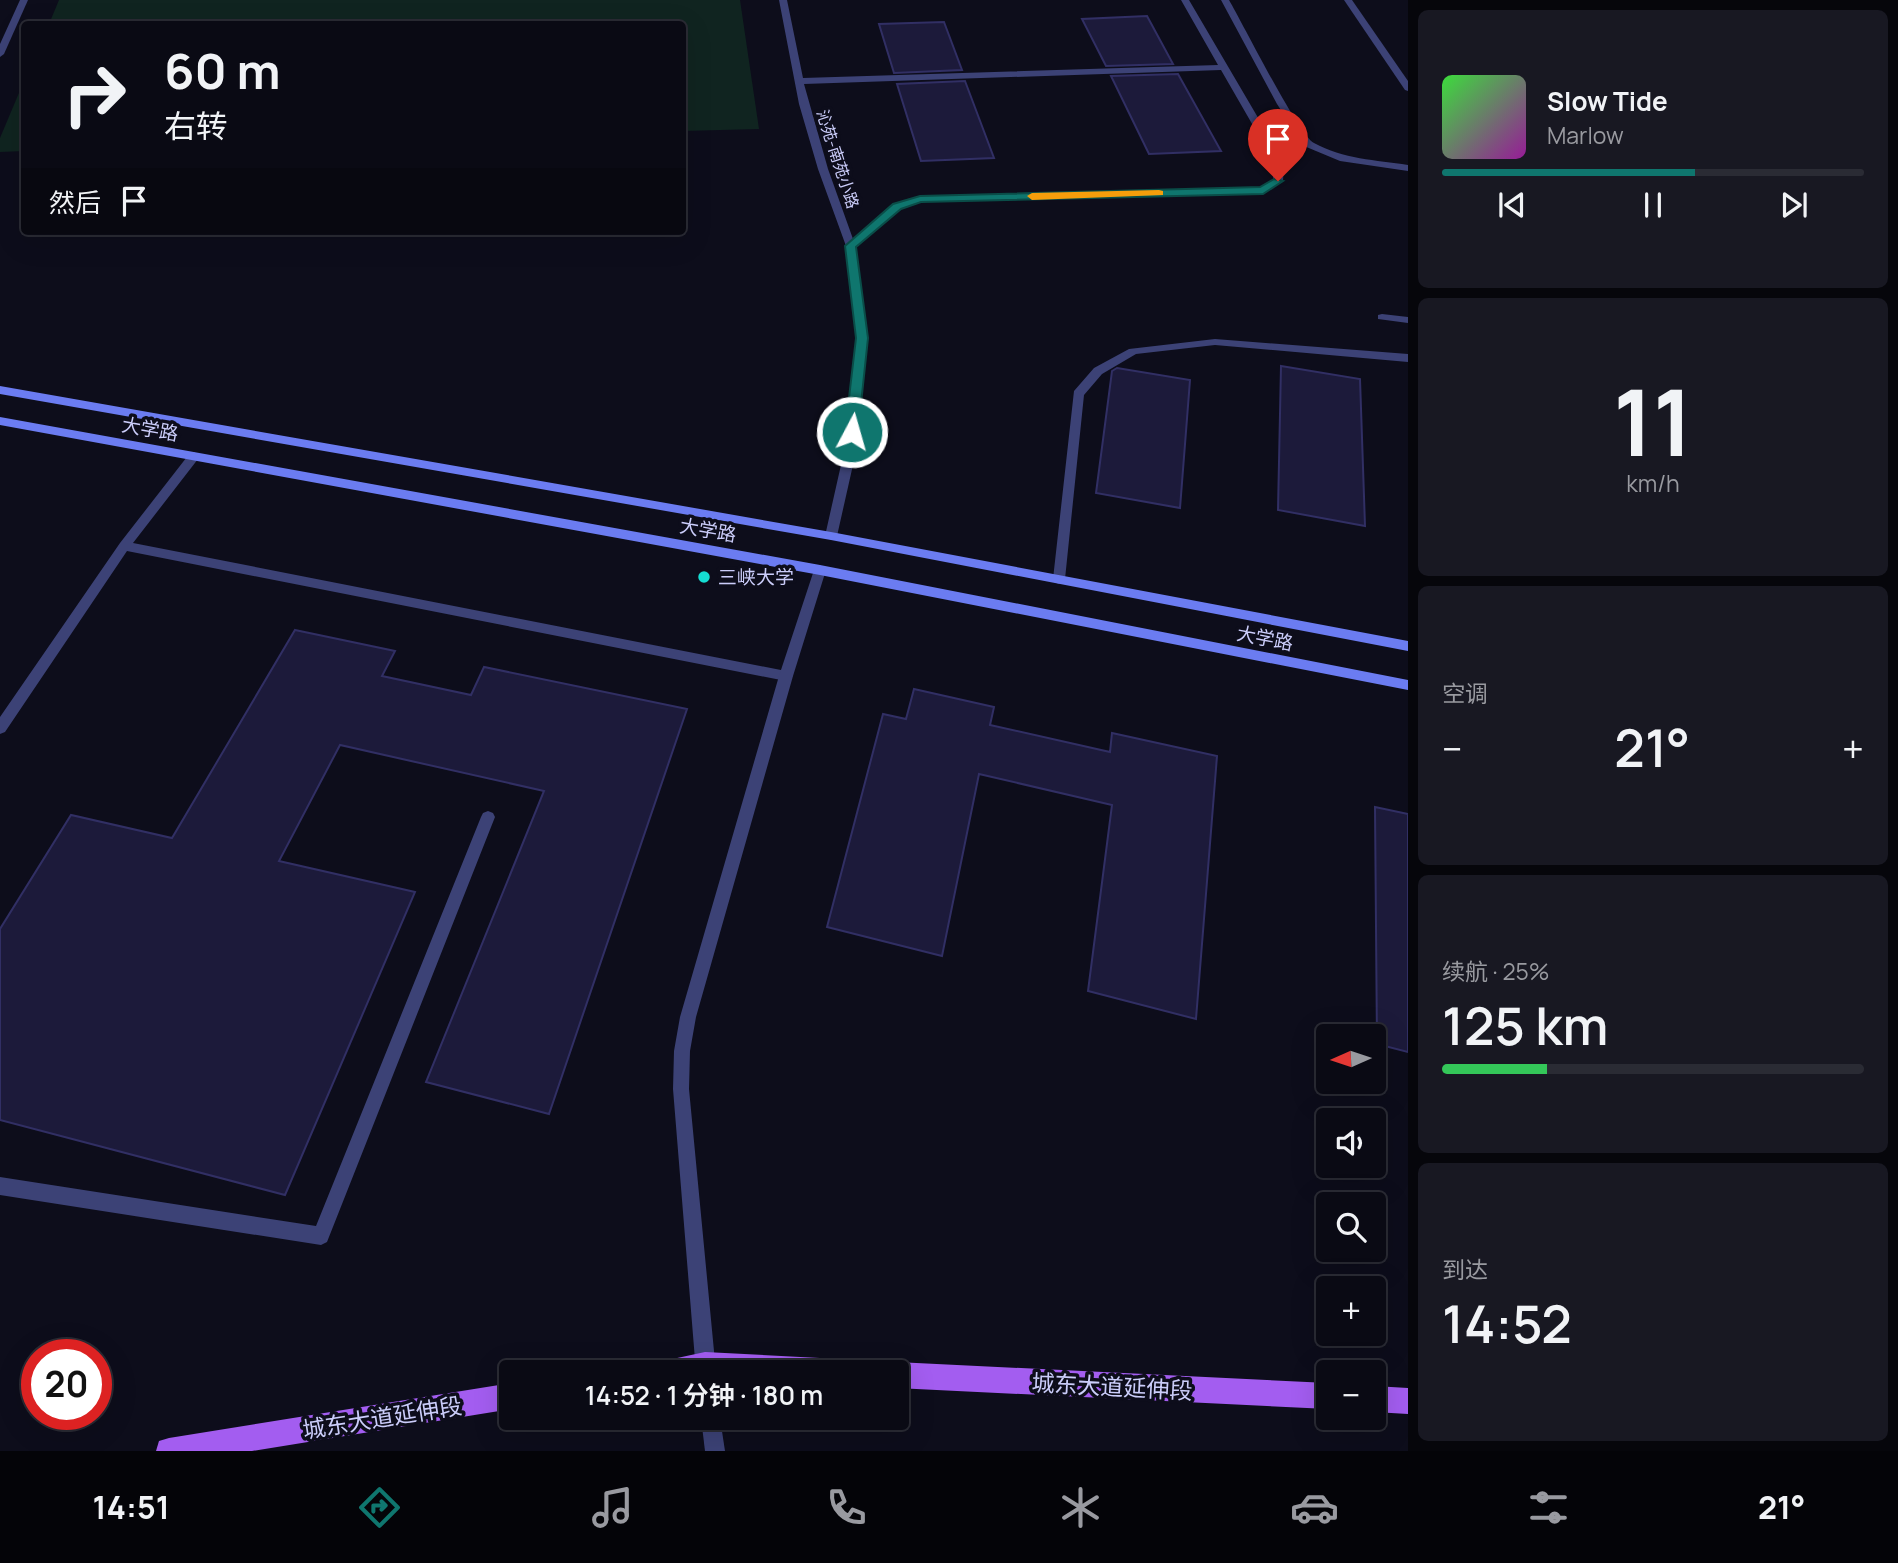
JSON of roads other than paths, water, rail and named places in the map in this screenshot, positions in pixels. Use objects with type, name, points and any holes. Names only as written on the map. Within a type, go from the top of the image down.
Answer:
[{"type":"main road","name":"大学路","points":[[0,390],[831,536],[1408,646]]},
{"type":"main road","name":"大学路","points":[[0,421],[820,570],[1408,685]]},
{"type":"main road","name":"城东大道延伸段","points":[[909,1376],[1316,1395]]},
{"type":"main road","name":"城东大道延伸段","points":[[169,1451],[499,1398]]},
{"type":"main road","points":[[1386,1400],[1408,1401]]},
{"type":"street","points":[[0,54],[24,0]]},
{"type":"street","name":"沁苑-南苑小路","points":[[783,0],[799,81],[822,169],[850,246],[862,338],[849,456],[831,536]]},
{"type":"street","points":[[850,246],[897,207],[920,199],[1263,190],[1278,181],[1279,162],[1185,0]]},
{"type":"street","points":[[1225,0],[1307,144],[1340,158],[1408,168]]},
{"type":"street","points":[[1348,0],[1408,88]]},
{"type":"street","points":[[799,81],[1224,67]]},
{"type":"street","points":[[1382,317],[1408,320]]},
{"type":"street","points":[[1059,579],[1078,394],[1098,371],[1133,351],[1215,342],[1408,358]]},
{"type":"street","points":[[0,728],[124,546],[194,456]]},
{"type":"street","points":[[124,546],[786,676]]},
{"type":"street","points":[[704,1360],[681,1089],[682,1051],[688,1017],[786,676],[820,570]]},
{"type":"street","points":[[0,1186],[321,1236],[488,817]]},
{"type":"street","points":[[712,1430],[715,1451]]},
{"type":"place","name":"三峡大学","points":[[704,577]]}]
